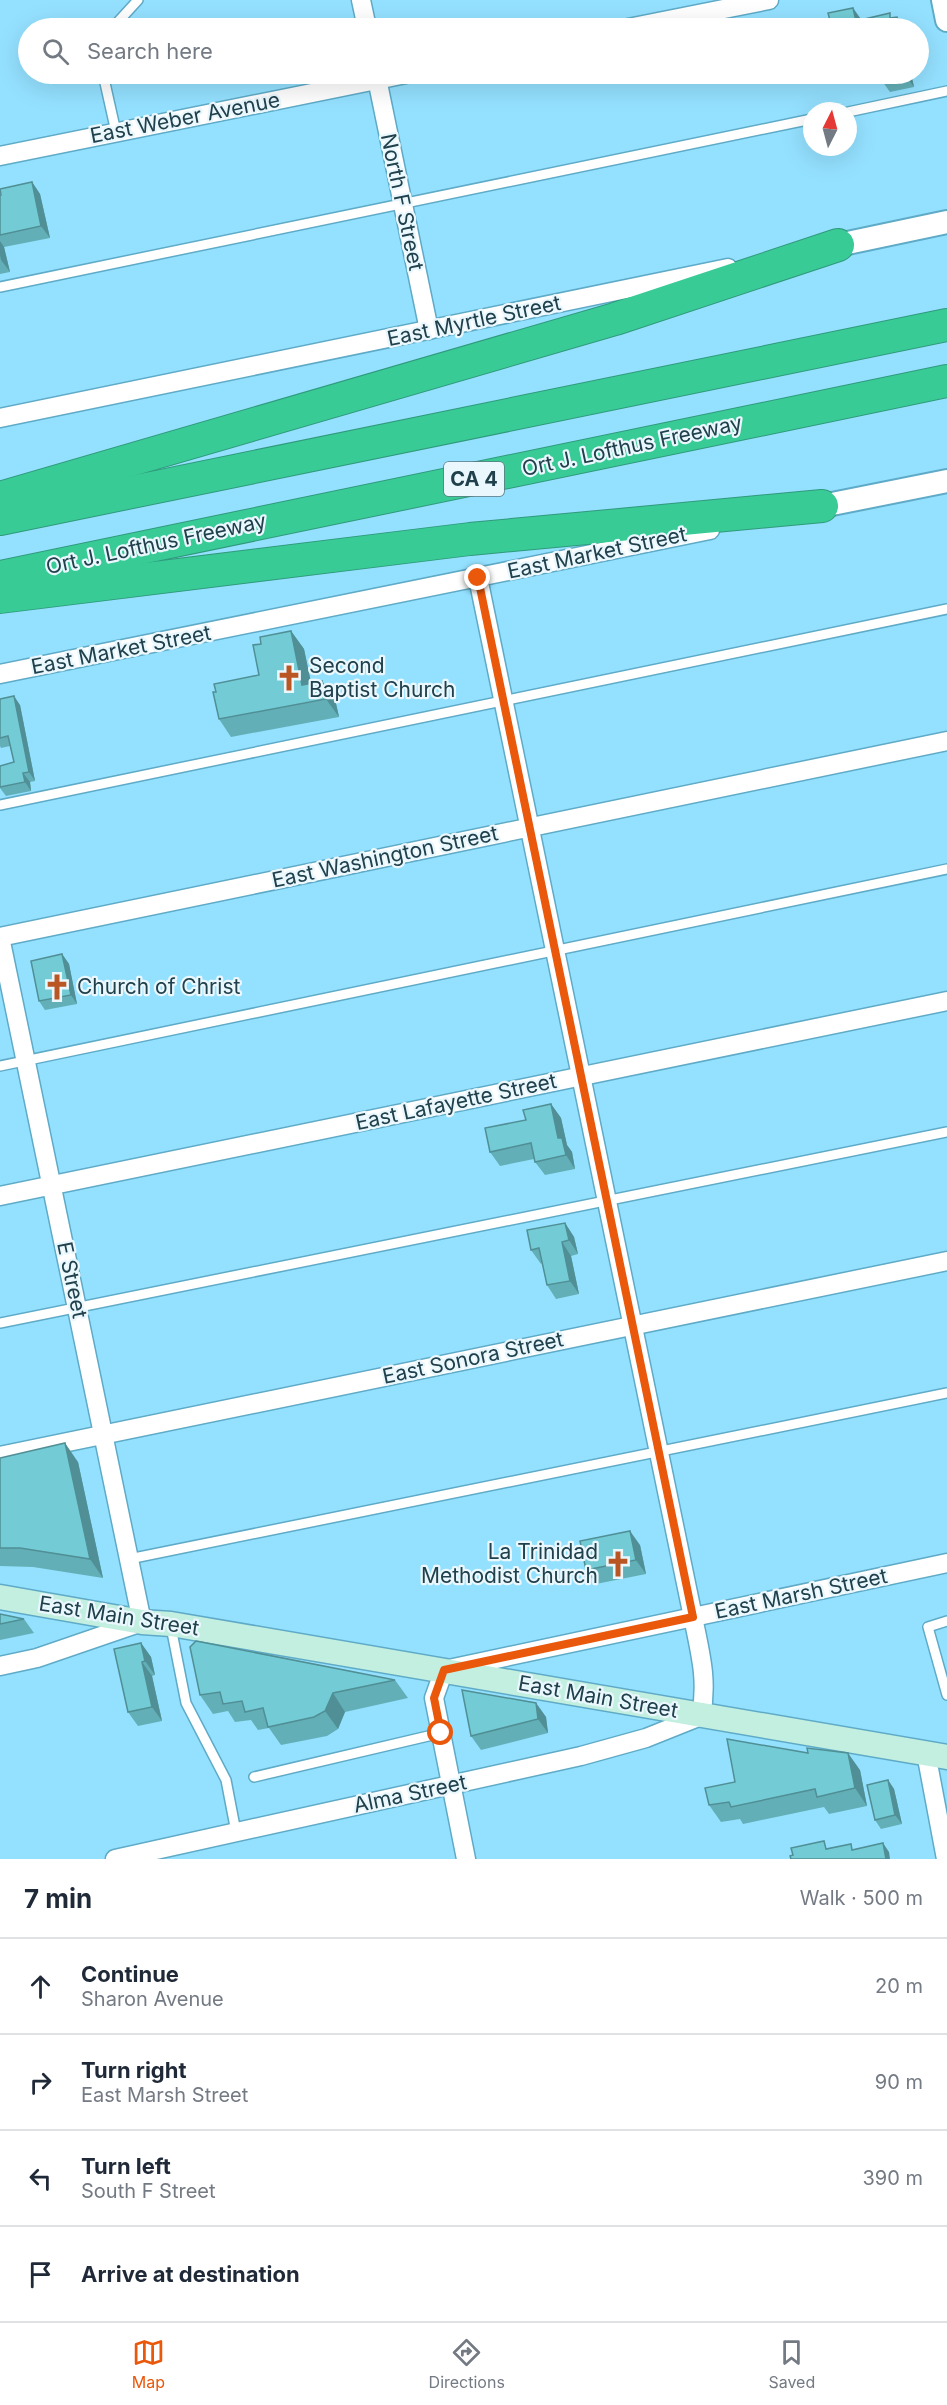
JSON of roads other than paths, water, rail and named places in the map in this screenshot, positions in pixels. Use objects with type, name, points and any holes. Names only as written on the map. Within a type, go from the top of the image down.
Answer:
[{"type":"highway","points":[[0,498],[615,319],[838,245]]},
{"type":"highway","points":[[0,519],[947,326]]},
{"type":"highway","name":"Ort J. Lofthus Freeway","points":[[0,576],[947,381]]},
{"type":"highway","points":[[0,597],[470,539],[822,506]]},
{"type":"main road","name":"East Main Street","points":[[0,1597],[444,1670],[936,1755]]},
{"type":"street","points":[[361,0],[365,18]]},
{"type":"street","points":[[678,18],[769,0]]},
{"type":"street","points":[[943,0],[947,20]]},
{"type":"street","name":"East Weber Avenue","points":[[0,156],[339,84]]},
{"type":"street","name":"North F Street","points":[[378,84],[429,330]]},
{"type":"street","name":"East Myrtle Street","points":[[0,418],[947,222]]},
{"type":"street","name":"East Market Street","points":[[0,674],[947,481]]},
{"type":"street","points":[[478,578],[705,1677],[701,1716]]},
{"type":"street","name":"East Washington Street","points":[[0,937],[947,741]]},
{"type":"street","name":"E Street","points":[[0,937],[142,1622]]},
{"type":"street","name":"East Lafayette Street","points":[[0,1196],[947,1001]]},
{"type":"street","name":"East Sonora Street","points":[[0,1456],[947,1261]]},
{"type":"street","name":"East Marsh Street","points":[[444,1670],[947,1563]]},
{"type":"street","points":[[0,1666],[38,1658],[142,1622]]},
{"type":"street","points":[[444,1670],[434,1698],[466,1859]]},
{"type":"street","name":"Alma Street","points":[[115,1859],[592,1753],[646,1737],[701,1716]]},
{"type":"street","points":[[936,1755],[946,1859]]},
{"type":"lane","points":[[123,18],[138,0]]},
{"type":"lane","points":[[105,84],[116,132]]},
{"type":"lane","points":[[857,110],[947,91]]},
{"type":"lane","points":[[0,287],[803,121]]},
{"type":"lane","points":[[0,805],[947,609]]},
{"type":"lane","points":[[0,1066],[947,869]]},
{"type":"lane","points":[[0,1323],[947,1132]]},
{"type":"lane","points":[[129,1559],[947,1393]]},
{"type":"lane","points":[[947,1621],[928,1627],[947,1695]]},
{"type":"lane","points":[[171,1624],[186,1703],[224,1774],[236,1832]]},
{"type":"lane","points":[[254,1777],[441,1733]]},
{"type":"place","name":"Second Baptist Church","points":[[289,678]]},
{"type":"place","name":"Church of Christ","points":[[57,987]]},
{"type":"place","name":"La Trinidad Methodist Church","points":[[618,1564]]}]
